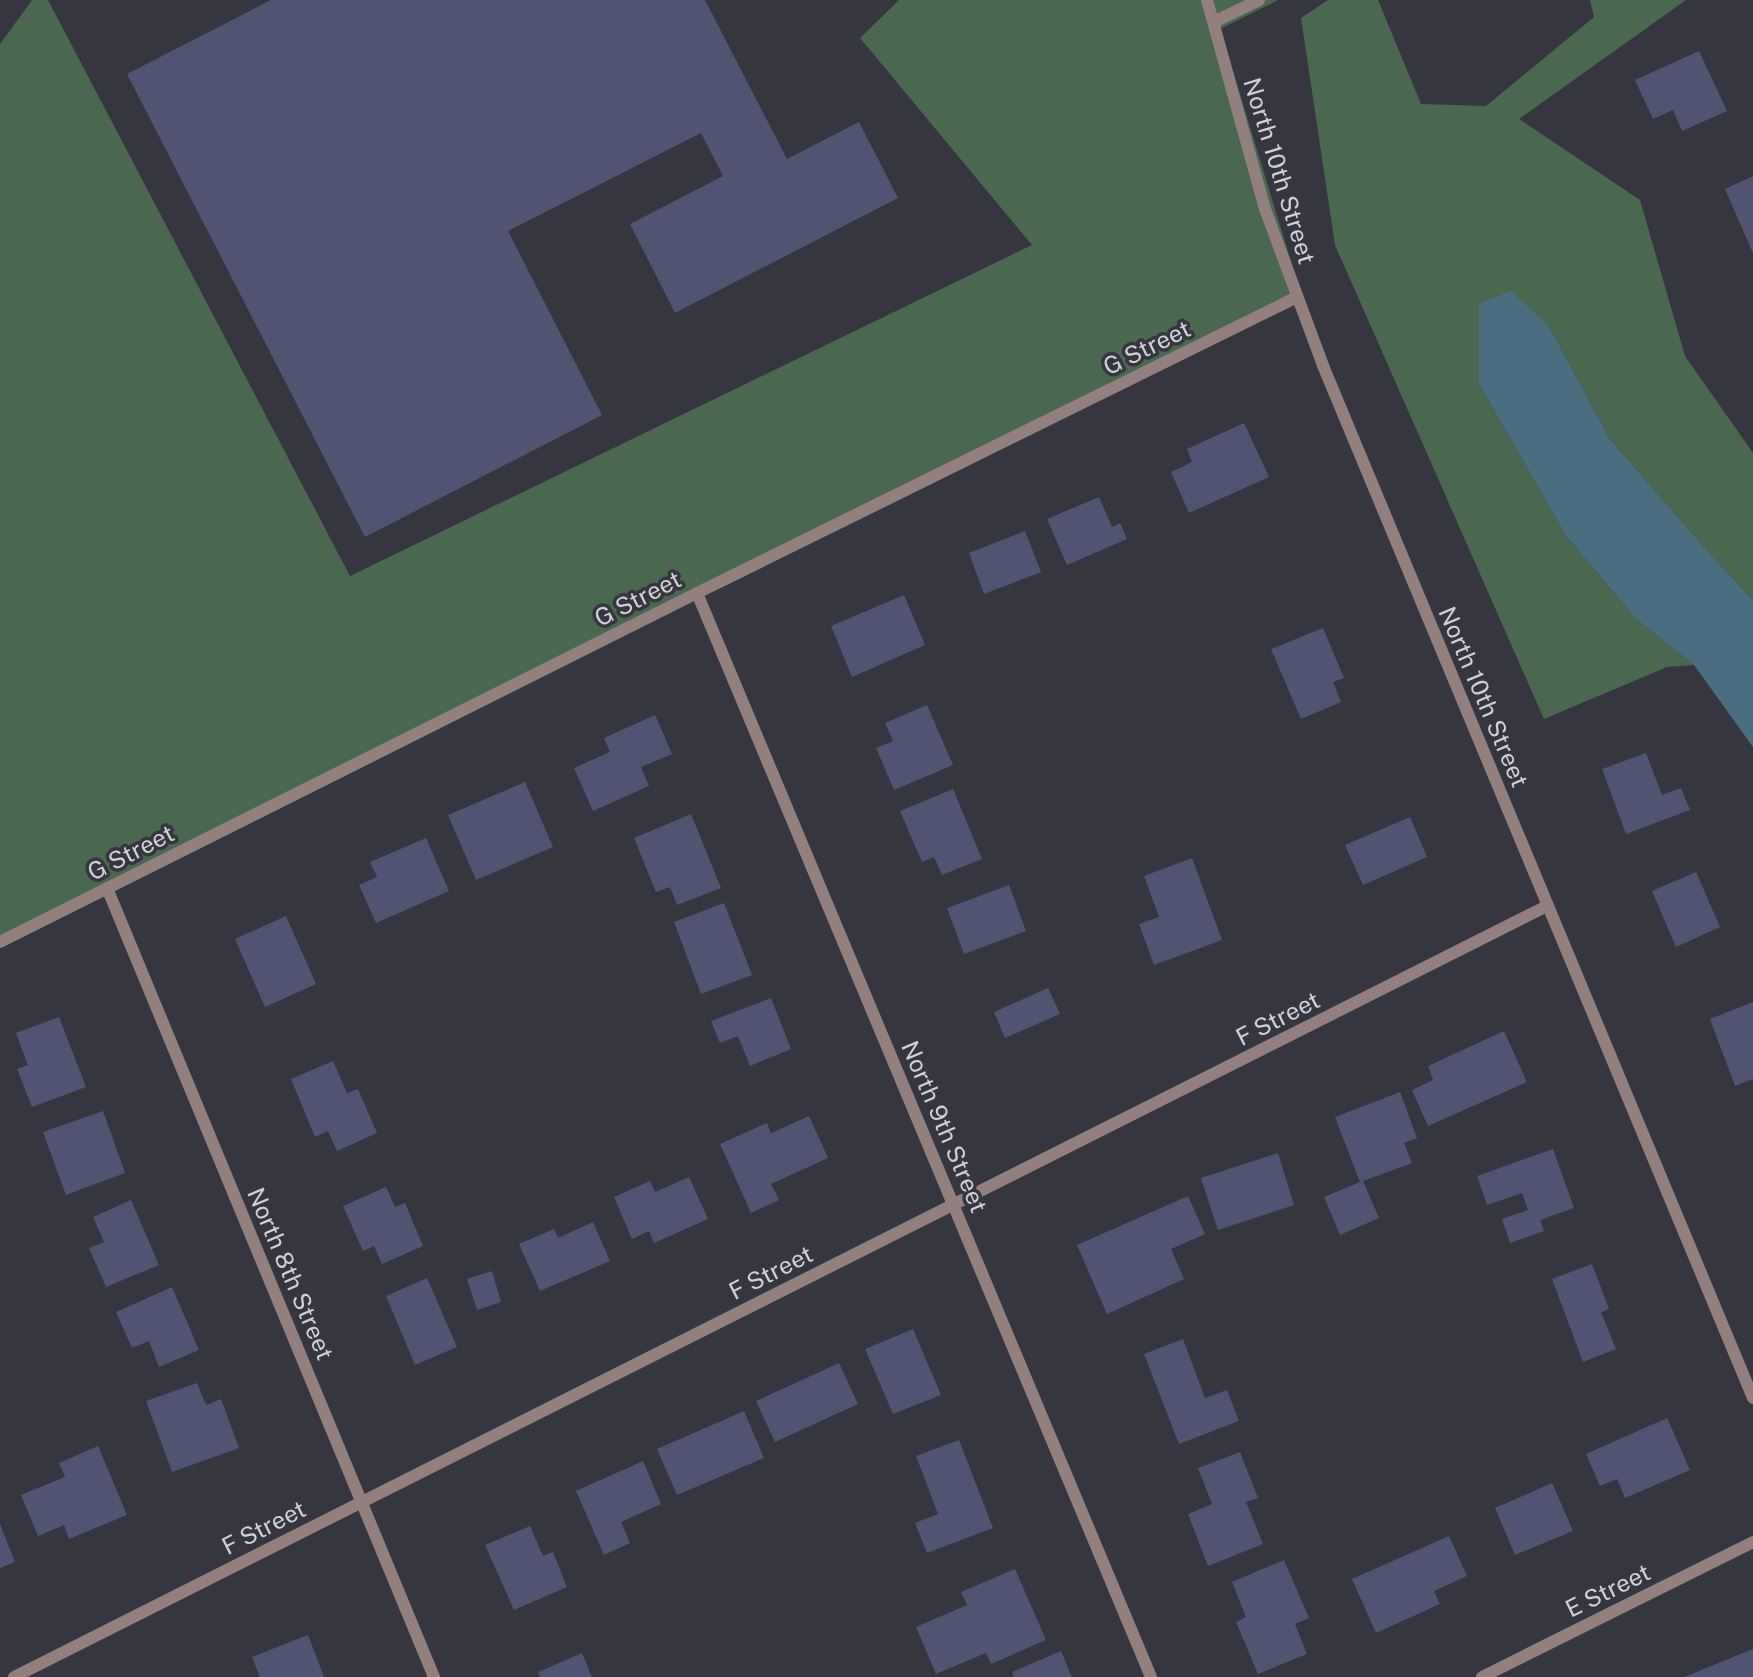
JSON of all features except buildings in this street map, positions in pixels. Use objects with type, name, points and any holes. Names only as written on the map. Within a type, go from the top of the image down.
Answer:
[{"type":"street","name":"North 10th Street","points":[[1208,0],[1265,209],[1324,368],[1753,1398]]},
{"type":"street","points":[[1214,22],[1259,0]]},
{"type":"street","name":"G Street","points":[[0,942],[697,593],[1297,297]]},
{"type":"street","name":"North 9th Street","points":[[697,593],[1151,1677]]},
{"type":"street","name":"North 8th Street","points":[[107,888],[434,1677]]},
{"type":"street","name":"F Street","points":[[14,1677],[1547,906]]},
{"type":"street","name":"E Street","points":[[1482,1677],[1753,1542]]},
{"type":"green space","points":[[32,0],[48,0],[350,576],[1032,245],[860,38],[899,0],[1278,0],[1220,29],[1300,291],[0,944],[0,44]]},
{"type":"green space","points":[[1328,0],[1378,0],[1421,104],[1486,106],[1594,17],[1590,0],[1686,0],[1519,119],[1640,200],[1685,356],[1753,453],[1753,600],[1610,439],[1549,326],[1479,304],[1479,384],[1566,536],[1636,619],[1694,665],[1667,667],[1544,719],[1335,245],[1301,18]]},
{"type":"water","points":[[1511,291],[1549,326],[1610,439],[1753,600],[1753,747],[1694,665],[1636,619],[1566,536],[1479,384],[1479,304]]}]
